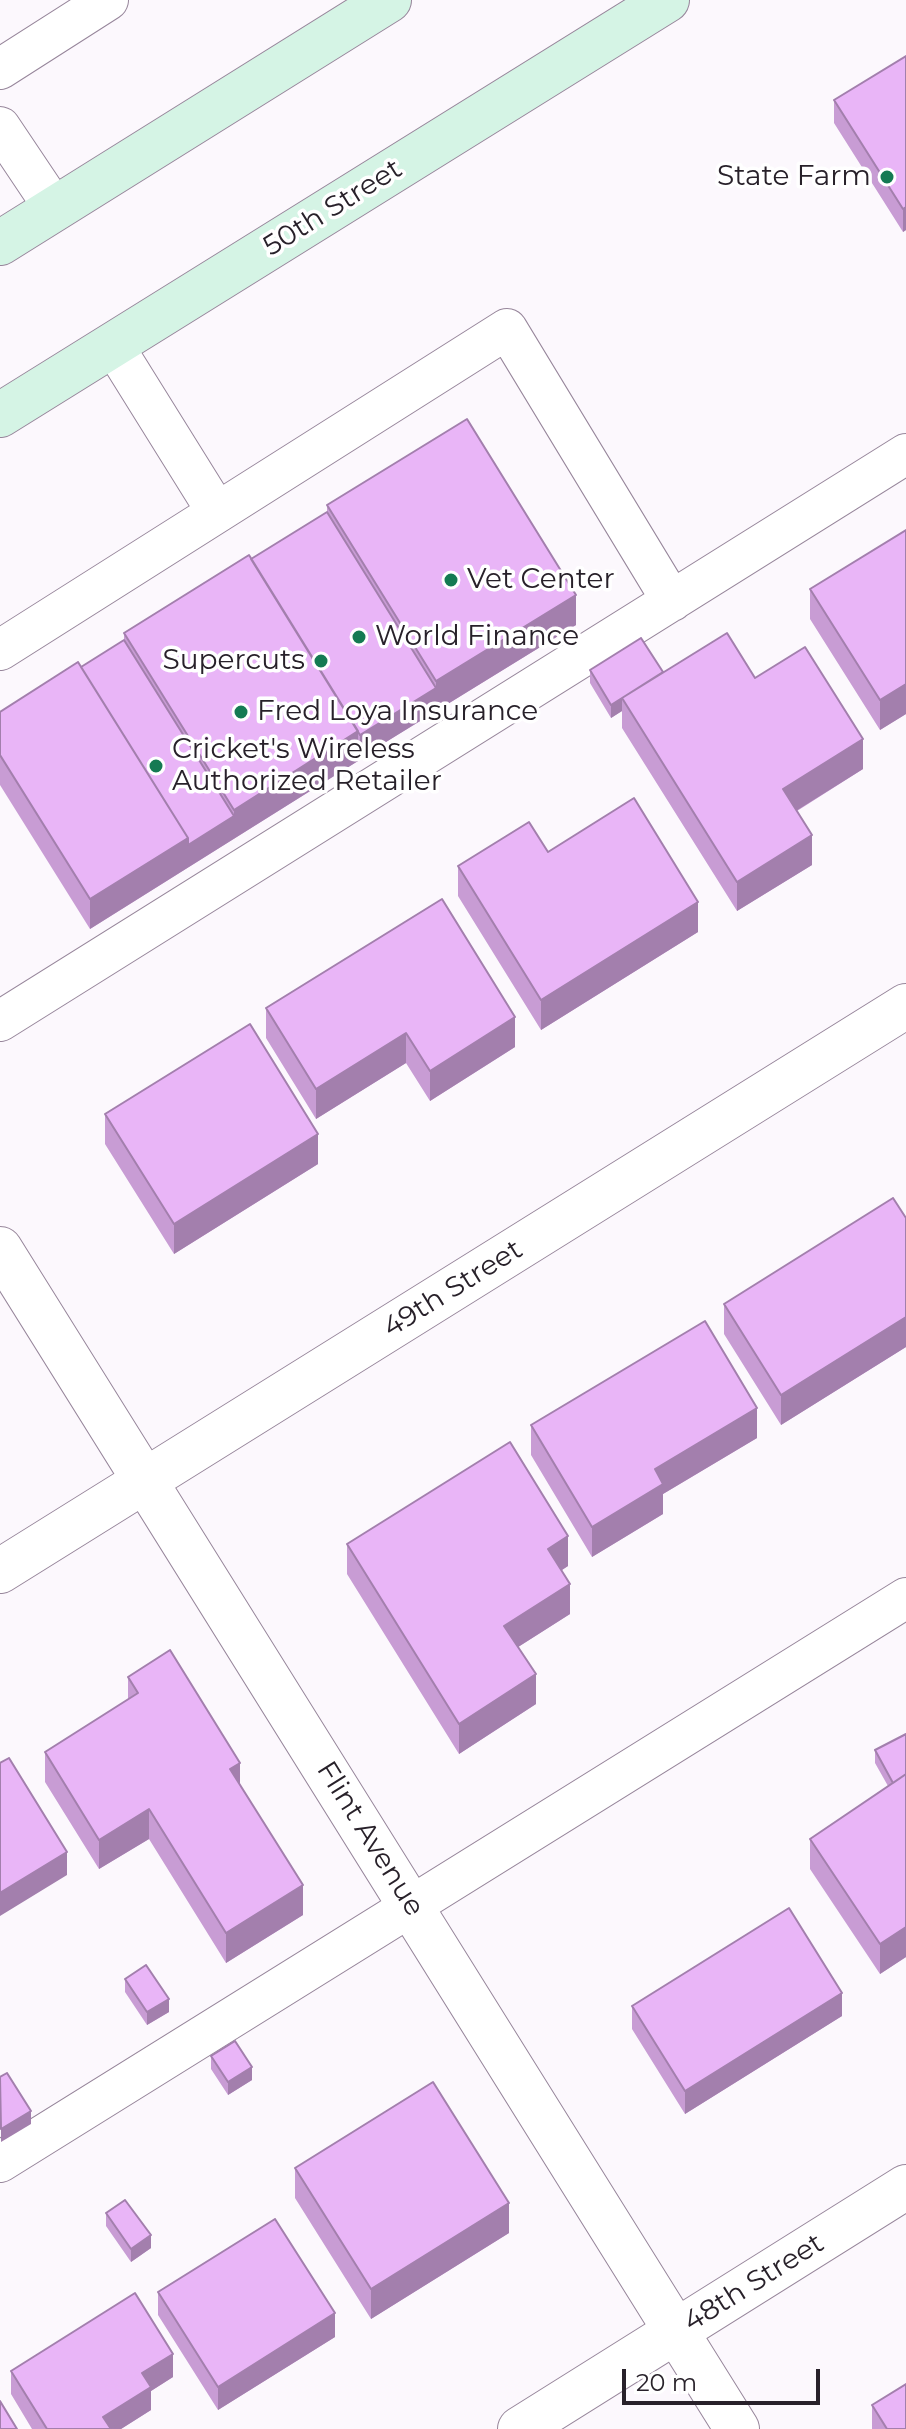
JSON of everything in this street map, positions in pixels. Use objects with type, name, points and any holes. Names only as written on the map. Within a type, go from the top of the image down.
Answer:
[{"type":"main road","points":[[0,243],[389,0]]},
{"type":"main road","name":"50th Street","points":[[0,415],[667,0]]},
{"type":"street","name":"49th Street","points":[[0,1571],[906,1006]]},
{"type":"street","name":"Flint Avenue","points":[[0,1249],[737,2429]]},
{"type":"street","name":"48th Street","points":[[520,2429],[906,2187]]},
{"type":"lane","points":[[0,69],[108,0]]},
{"type":"lane","points":[[0,127],[55,209]]},
{"type":"lane","points":[[0,650],[507,329],[672,601]]},
{"type":"lane","points":[[113,345],[217,512]]},
{"type":"lane","points":[[0,1021],[906,454]]},
{"type":"lane","points":[[0,2162],[906,1598]]},
{"type":"building","name":"State Farm","points":[[906,56],[906,207],[903,209],[834,100]]},
{"type":"building","name":"Vet Center","points":[[467,419],[576,595],[436,681],[327,505]]},
{"type":"building","points":[[327,512],[436,688],[360,735],[251,559]]},
{"type":"building","points":[[906,530],[906,684],[880,700],[810,589]]},
{"type":"building","name":"Fred Loya Insurance","points":[[249,555],[358,731],[234,810],[124,633]]},
{"type":"building","points":[[727,633],[755,678],[805,647],[863,739],[783,789],[812,835],[737,882],[622,698]]},
{"type":"building","points":[[641,638],[663,672],[611,705],[590,670]]},
{"type":"building","name":"Cricket's Wireless Authorized Retailer","points":[[124,640],[234,816],[188,845],[188,838],[81,667]]},
{"type":"building","points":[[78,662],[188,838],[90,899],[0,755],[0,712]]},
{"type":"building","points":[[634,798],[698,902],[541,1000],[458,866],[529,822],[548,852]]},
{"type":"building","points":[[442,899],[515,1017],[430,1071],[406,1033],[316,1089],[266,1008]]},
{"type":"building","points":[[250,1024],[318,1134],[174,1224],[105,1114]]},
{"type":"building","points":[[893,1198],[906,1218],[906,1317],[781,1395],[724,1304]]},
{"type":"building","points":[[705,1321],[757,1408],[655,1469],[663,1484],[592,1527],[531,1425]]},
{"type":"building","points":[[510,1442],[568,1536],[548,1549],[570,1584],[504,1626],[536,1674],[459,1724],[347,1544]]},
{"type":"building","points":[[170,1650],[240,1763],[230,1769],[303,1885],[226,1933],[149,1809],[99,1840],[45,1752],[138,1693],[128,1677]]},
{"type":"building","points":[[906,1734],[906,1774],[893,1783],[875,1750]]},
{"type":"building","points":[[9,1758],[67,1852],[0,1893],[0,1763]]},
{"type":"building","points":[[906,1774],[906,1927],[880,1944],[810,1839]]},
{"type":"building","points":[[789,1908],[842,1993],[685,2091],[632,2006]]},
{"type":"building","points":[[146,1965],[169,1999],[147,2012],[125,1979]]},
{"type":"building","points":[[235,2041],[252,2067],[228,2082],[211,2056]]},
{"type":"building","points":[[7,2073],[31,2111],[1,2129],[0,2077]]},
{"type":"building","points":[[433,2082],[509,2203],[371,2289],[295,2168]]},
{"type":"building","points":[[125,2200],[151,2235],[131,2249],[106,2213]]},
{"type":"building","points":[[275,2219],[335,2313],[218,2387],[158,2292]]},
{"type":"building","points":[[135,2293],[173,2354],[142,2373],[151,2387],[103,2417],[111,2429],[47,2429],[11,2371]]},
{"type":"building","points":[[906,2384],[906,2429],[887,2429],[872,2405]]},
{"type":"building","points":[[0,2401],[17,2429],[0,2429]]},
{"type":"place","name":"State Farm","points":[[887,177]]},
{"type":"place","name":"Vet Center","points":[[451,580]]},
{"type":"place","name":"World Finance","points":[[359,637]]},
{"type":"place","name":"Supercuts","points":[[321,661]]},
{"type":"place","name":"Fred Loya Insurance","points":[[241,712]]},
{"type":"place","name":"Cricket's Wireless Authorized Retailer","points":[[156,766]]}]
